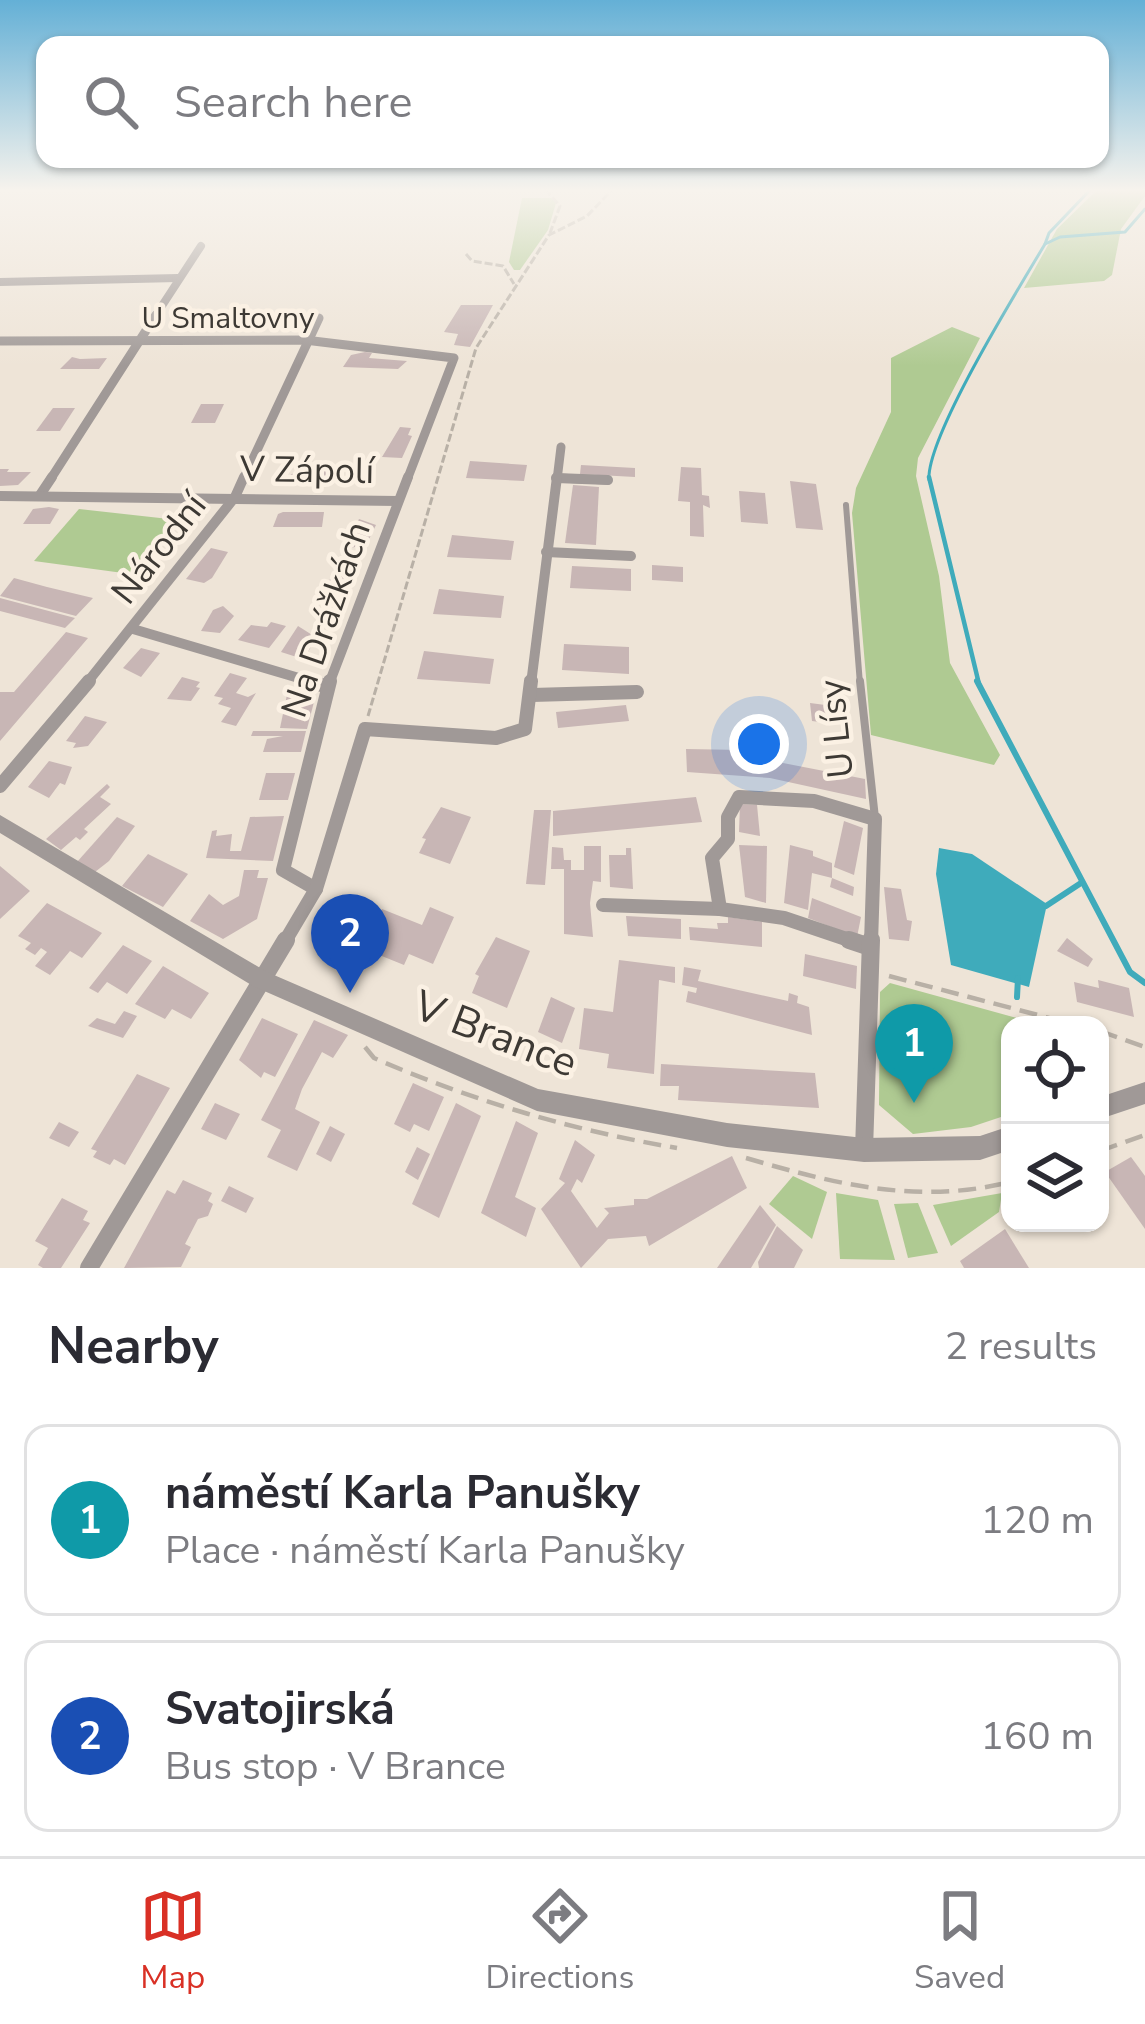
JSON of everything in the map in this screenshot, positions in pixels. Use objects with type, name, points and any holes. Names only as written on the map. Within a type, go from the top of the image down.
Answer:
[{"type":"street","points":[[40,495],[199,248]]},
{"type":"street","points":[[0,281],[178,278]]},
{"type":"street","name":"Národní","points":[[0,786],[133,629],[236,497],[319,318]]},
{"type":"street","name":"U Smaltovny","points":[[0,341],[305,340],[454,358]]},
{"type":"street","name":"Na Drážkách","points":[[316,889],[283,870],[328,687],[454,358]]},
{"type":"street","points":[[89,1268],[316,889],[364,729],[513,736],[526,729],[561,446]]},
{"type":"street","points":[[556,478],[608,480]]},
{"type":"street","name":"V Zápolí","points":[[0,496],[398,500]]},
{"type":"street","points":[[546,552],[631,556]]},
{"type":"street","points":[[133,629],[328,687]]},
{"type":"street","points":[[532,695],[637,692]]},
{"type":"street","points":[[719,909],[712,858],[728,839],[728,817],[739,797],[814,801],[874,819]]},
{"type":"street","name":"U Lísy","points":[[864,1150],[874,819]]},
{"type":"street","name":"V Brance","points":[[0,823],[260,979],[537,1100],[727,1135],[864,1150],[980,1148],[1001,1141]]},
{"type":"street","points":[[603,905],[719,909],[784,918],[870,947]]},
{"type":"street","points":[[1109,1105],[1145,1093]]},
{"type":"lane","name":"U Lísy","points":[[846,506],[874,819]]},
{"type":"path","points":[[364,729],[476,348],[540,248]]},
{"type":"path","points":[[466,254],[472,261],[503,266],[514,284]]},
{"type":"path","points":[[870,971],[1042,1016]]},
{"type":"path","points":[[1109,1034],[1145,1047]]},
{"type":"path","points":[[1109,1148],[1145,1135]]},
{"type":"green space","points":[[512,248],[535,248],[520,270],[509,262]]},
{"type":"green space","points":[[1046,248],[1117,248],[1112,275],[1104,281],[1024,288]]},
{"type":"green space","points":[[952,327],[980,338],[918,458],[916,476],[939,576],[950,663],[1000,755],[994,765],[871,735],[852,513],[856,488],[891,412],[891,358]]},
{"type":"green space","points":[[79,509],[178,520],[138,575],[34,561]]},
{"type":"green space","points":[[890,983],[1009,1016],[1001,1016],[1001,1117],[971,1127],[913,1134],[879,1105],[880,992]]},
{"type":"green space","points":[[793,1176],[827,1192],[812,1239],[769,1204]]},
{"type":"green space","points":[[836,1193],[878,1200],[895,1260],[840,1259]]},
{"type":"green space","points":[[1001,1193],[999,1212],[951,1246],[933,1205]]},
{"type":"green space","points":[[918,1203],[938,1253],[908,1258],[894,1204]]},
{"type":"water","points":[[939,848],[972,854],[1047,904],[1029,987],[951,965],[936,874]]},
{"type":"building","points":[[461,305],[493,305],[470,347],[454,345],[458,334],[444,332]]},
{"type":"building","points":[[372,353],[369,358],[407,361],[398,369],[343,367],[351,355]]},
{"type":"building","points":[[72,357],[107,358],[99,369],[60,369]]},
{"type":"building","points":[[201,404],[224,404],[215,423],[191,423]]},
{"type":"building","points":[[53,408],[75,408],[60,431],[36,431]]},
{"type":"building","points":[[400,427],[411,428],[408,435],[412,436],[402,458],[382,457]]},
{"type":"building","points":[[470,461],[527,465],[524,481],[466,478]]},
{"type":"building","points":[[581,465],[635,468],[635,477],[580,474]]},
{"type":"building","points":[[321,466],[339,466],[334,481],[288,482],[291,474],[319,472]]},
{"type":"building","points":[[681,467],[701,468],[702,495],[709,496],[710,508],[703,505],[704,537],[690,536],[690,502],[678,501]]},
{"type":"building","points":[[0,469],[31,472],[18,485],[0,486]]},
{"type":"building","points":[[790,481],[816,484],[823,530],[796,528]]},
{"type":"building","points":[[573,485],[599,487],[596,545],[565,543]]},
{"type":"building","points":[[739,491],[765,493],[768,524],[741,522]]},
{"type":"building","points":[[33,509],[59,509],[50,524],[23,524]]},
{"type":"building","points":[[283,512],[324,512],[322,527],[273,527]]},
{"type":"building","points":[[359,519],[376,525],[366,545],[344,549]]},
{"type":"building","points":[[452,535],[514,541],[511,560],[447,557]]},
{"type":"building","points":[[211,548],[228,552],[212,578],[204,583],[186,579]]},
{"type":"building","points":[[345,564],[358,565],[348,591],[326,589],[334,569],[342,570]]},
{"type":"building","points":[[652,565],[683,567],[683,582],[652,580]]},
{"type":"building","points":[[572,566],[631,569],[631,591],[570,588]]},
{"type":"building","points":[[14,578],[93,598],[76,616],[0,596]]},
{"type":"building","points":[[439,589],[504,596],[501,618],[433,614]]},
{"type":"building","points":[[0,598],[75,618],[65,628],[0,611]]},
{"type":"building","points":[[223,606],[234,616],[220,633],[201,631],[213,610]]},
{"type":"building","points":[[271,622],[286,626],[269,648],[238,640],[251,625],[267,627]]},
{"type":"building","points":[[298,626],[317,638],[303,659],[281,652]]},
{"type":"building","points":[[66,632],[88,638],[0,741],[0,692],[14,692]]},
{"type":"building","points":[[564,644],[629,647],[629,674],[562,670]]},
{"type":"building","points":[[141,648],[160,653],[141,677],[123,668]]},
{"type":"building","points":[[424,651],[494,659],[490,684],[417,679]]},
{"type":"building","points":[[230,673],[247,678],[236,693],[248,697],[256,693],[236,726],[221,722],[231,708],[218,704],[223,698],[214,696]]},
{"type":"building","points":[[182,677],[200,682],[196,687],[200,688],[191,701],[167,699]]},
{"type":"building","points":[[288,690],[315,698],[307,729],[280,728]]},
{"type":"building","points":[[810,703],[833,706],[835,724],[812,721]]},
{"type":"building","points":[[626,705],[629,721],[558,728],[556,712]]},
{"type":"building","points":[[85,716],[107,722],[88,746],[73,748],[76,743],[66,741]]},
{"type":"building","points":[[253,731],[306,731],[301,752],[263,752],[267,739],[283,736],[251,736]]},
{"type":"building","points":[[686,749],[742,750],[742,755],[865,779],[866,799],[770,778],[687,772]]},
{"type":"building","points":[[49,761],[72,767],[65,785],[60,783],[49,798],[28,787]]},
{"type":"building","points":[[266,773],[295,773],[288,800],[259,800]]},
{"type":"building","points":[[107,784],[110,787],[100,797],[111,804],[84,829],[88,832],[80,840],[76,837],[61,850],[46,839]]},
{"type":"building","points":[[696,797],[702,822],[553,836],[553,811]]},
{"type":"building","points":[[740,804],[757,805],[760,836],[739,832]]},
{"type":"building","points":[[441,807],[471,817],[450,864],[419,853],[426,839],[422,838]]},
{"type":"building","points":[[534,810],[551,810],[545,885],[526,884]]},
{"type":"building","points":[[284,816],[273,861],[206,858],[212,831],[217,830],[216,836],[232,834],[230,851],[241,851],[250,817]]},
{"type":"building","points":[[117,817],[135,826],[109,861],[95,872],[77,862]]},
{"type":"building","points":[[844,821],[863,828],[854,875],[834,867]]},
{"type":"building","points":[[739,845],[767,846],[766,903],[745,897]]},
{"type":"building","points":[[790,845],[832,863],[832,878],[812,873],[808,910],[784,903]]},
{"type":"building","points":[[584,846],[601,846],[601,882],[593,881],[590,903],[593,937],[564,934],[564,869],[551,869],[552,847],[563,848],[571,870],[584,870]]},
{"type":"building","points":[[626,848],[631,848],[633,889],[610,887],[609,855],[626,855]]},
{"type":"building","points":[[148,854],[188,874],[163,907],[122,886]]},
{"type":"building","points":[[0,866],[30,891],[0,919]]},
{"type":"building","points":[[244,870],[259,870],[257,878],[268,878],[257,919],[223,939],[190,921],[209,894],[223,905],[239,896]]},
{"type":"building","points":[[832,878],[854,887],[853,896],[830,887]]},
{"type":"building","points":[[884,887],[901,889],[907,920],[912,921],[909,941],[889,939]]},
{"type":"building","points":[[812,898],[861,917],[857,937],[808,918]]},
{"type":"building","points":[[47,903],[102,933],[82,958],[70,951],[50,975],[35,966],[47,952],[41,948],[35,955],[25,949],[31,943],[18,936]]},
{"type":"building","points":[[430,907],[454,917],[433,964],[409,954],[404,965],[362,948],[382,909],[422,925]]},
{"type":"building","points":[[626,916],[681,919],[681,939],[628,936]]},
{"type":"building","points":[[728,917],[762,922],[762,947],[690,940],[689,927],[718,929],[717,923],[728,923]]},
{"type":"building","points":[[496,937],[530,951],[507,1008],[472,993],[479,976],[475,974]]},
{"type":"building","points":[[1067,938],[1093,959],[1088,967],[1057,951]]},
{"type":"building","points":[[123,945],[152,961],[127,994],[107,982],[98,993],[89,988]]},
{"type":"building","points":[[805,954],[857,966],[856,989],[803,976]]},
{"type":"building","points":[[619,960],[675,967],[675,983],[659,980],[654,1074],[607,1068],[609,1054],[579,1049],[584,1008],[613,1012]]},
{"type":"building","points":[[163,966],[209,993],[191,1019],[172,1009],[165,1019],[135,1004]]},
{"type":"building","points":[[684,967],[701,970],[698,981],[788,1001],[789,993],[798,996],[797,1003],[809,1007],[812,1035],[686,1002],[688,991],[696,993],[697,988],[682,985]]},
{"type":"building","points":[[1098,980],[1129,988],[1134,1017],[1077,1002],[1074,982],[1099,988]]},
{"type":"building","points":[[551,997],[575,1008],[562,1043],[538,1032]]},
{"type":"building","points":[[124,1011],[137,1016],[123,1038],[88,1026],[97,1018],[115,1024]]},
{"type":"building","points":[[262,1018],[298,1034],[275,1077],[264,1072],[261,1078],[239,1060]]},
{"type":"building","points":[[314,1020],[348,1035],[333,1058],[322,1052],[302,1089],[295,1109],[320,1122],[297,1171],[267,1157],[281,1130],[261,1120]]},
{"type":"building","points":[[661,1064],[815,1073],[819,1108],[678,1100],[679,1086],[660,1086]]},
{"type":"building","points":[[137,1074],[170,1088],[125,1165],[114,1159],[110,1165],[93,1157],[97,1151],[91,1149]]},
{"type":"building","points":[[413,1083],[444,1097],[429,1131],[414,1124],[410,1132],[394,1124]]},
{"type":"building","points":[[215,1103],[240,1114],[226,1140],[201,1129]]},
{"type":"building","points":[[456,1103],[481,1116],[439,1218],[412,1204]]},
{"type":"building","points":[[516,1121],[538,1133],[515,1197],[536,1208],[526,1237],[481,1213]]},
{"type":"building","points":[[59,1122],[79,1132],[69,1147],[49,1138]]},
{"type":"building","points":[[330,1126],[345,1134],[331,1162],[316,1154]]},
{"type":"building","points":[[575,1140],[595,1155],[582,1183],[577,1179],[571,1191],[597,1228],[609,1213],[604,1208],[634,1205],[634,1199],[647,1199],[732,1156],[747,1188],[649,1246],[646,1236],[608,1239],[581,1268],[541,1209],[565,1183],[559,1179]]},
{"type":"building","points":[[417,1147],[430,1154],[418,1180],[405,1172]]},
{"type":"building","points":[[1131,1157],[1145,1176],[1145,1229],[1109,1178],[1109,1170]]},
{"type":"building","points":[[183,1180],[212,1193],[208,1201],[213,1204],[208,1216],[198,1219],[185,1244],[191,1247],[181,1267],[124,1268],[167,1190],[175,1194]]},
{"type":"building","points":[[229,1186],[254,1198],[246,1213],[221,1201]]},
{"type":"building","points":[[62,1198],[88,1211],[83,1220],[90,1223],[61,1268],[43,1268],[38,1265],[48,1248],[35,1241]]},
{"type":"building","points":[[760,1205],[776,1225],[751,1268],[717,1268]]},
{"type":"building","points":[[777,1226],[803,1250],[794,1268],[759,1268],[758,1262]]},
{"type":"building","points":[[1007,1232],[1029,1268],[964,1268],[960,1261]]},
{"type":"waterway","points":[[929,478],[942,431],[958,398],[1043,248]]},
{"type":"waterway","points":[[929,478],[979,684]]},
{"type":"waterway","points":[[977,681],[1130,972],[1145,983]]},
{"type":"waterway","points":[[1046,906],[1081,883]]},
{"type":"waterway","points":[[1017,997],[1018,978]]},
{"type":"place","name":"Svatojirská","points":[[350,993]]},
{"type":"place","name":"náměstí Karla Panušky","points":[[914,1103]]}]
